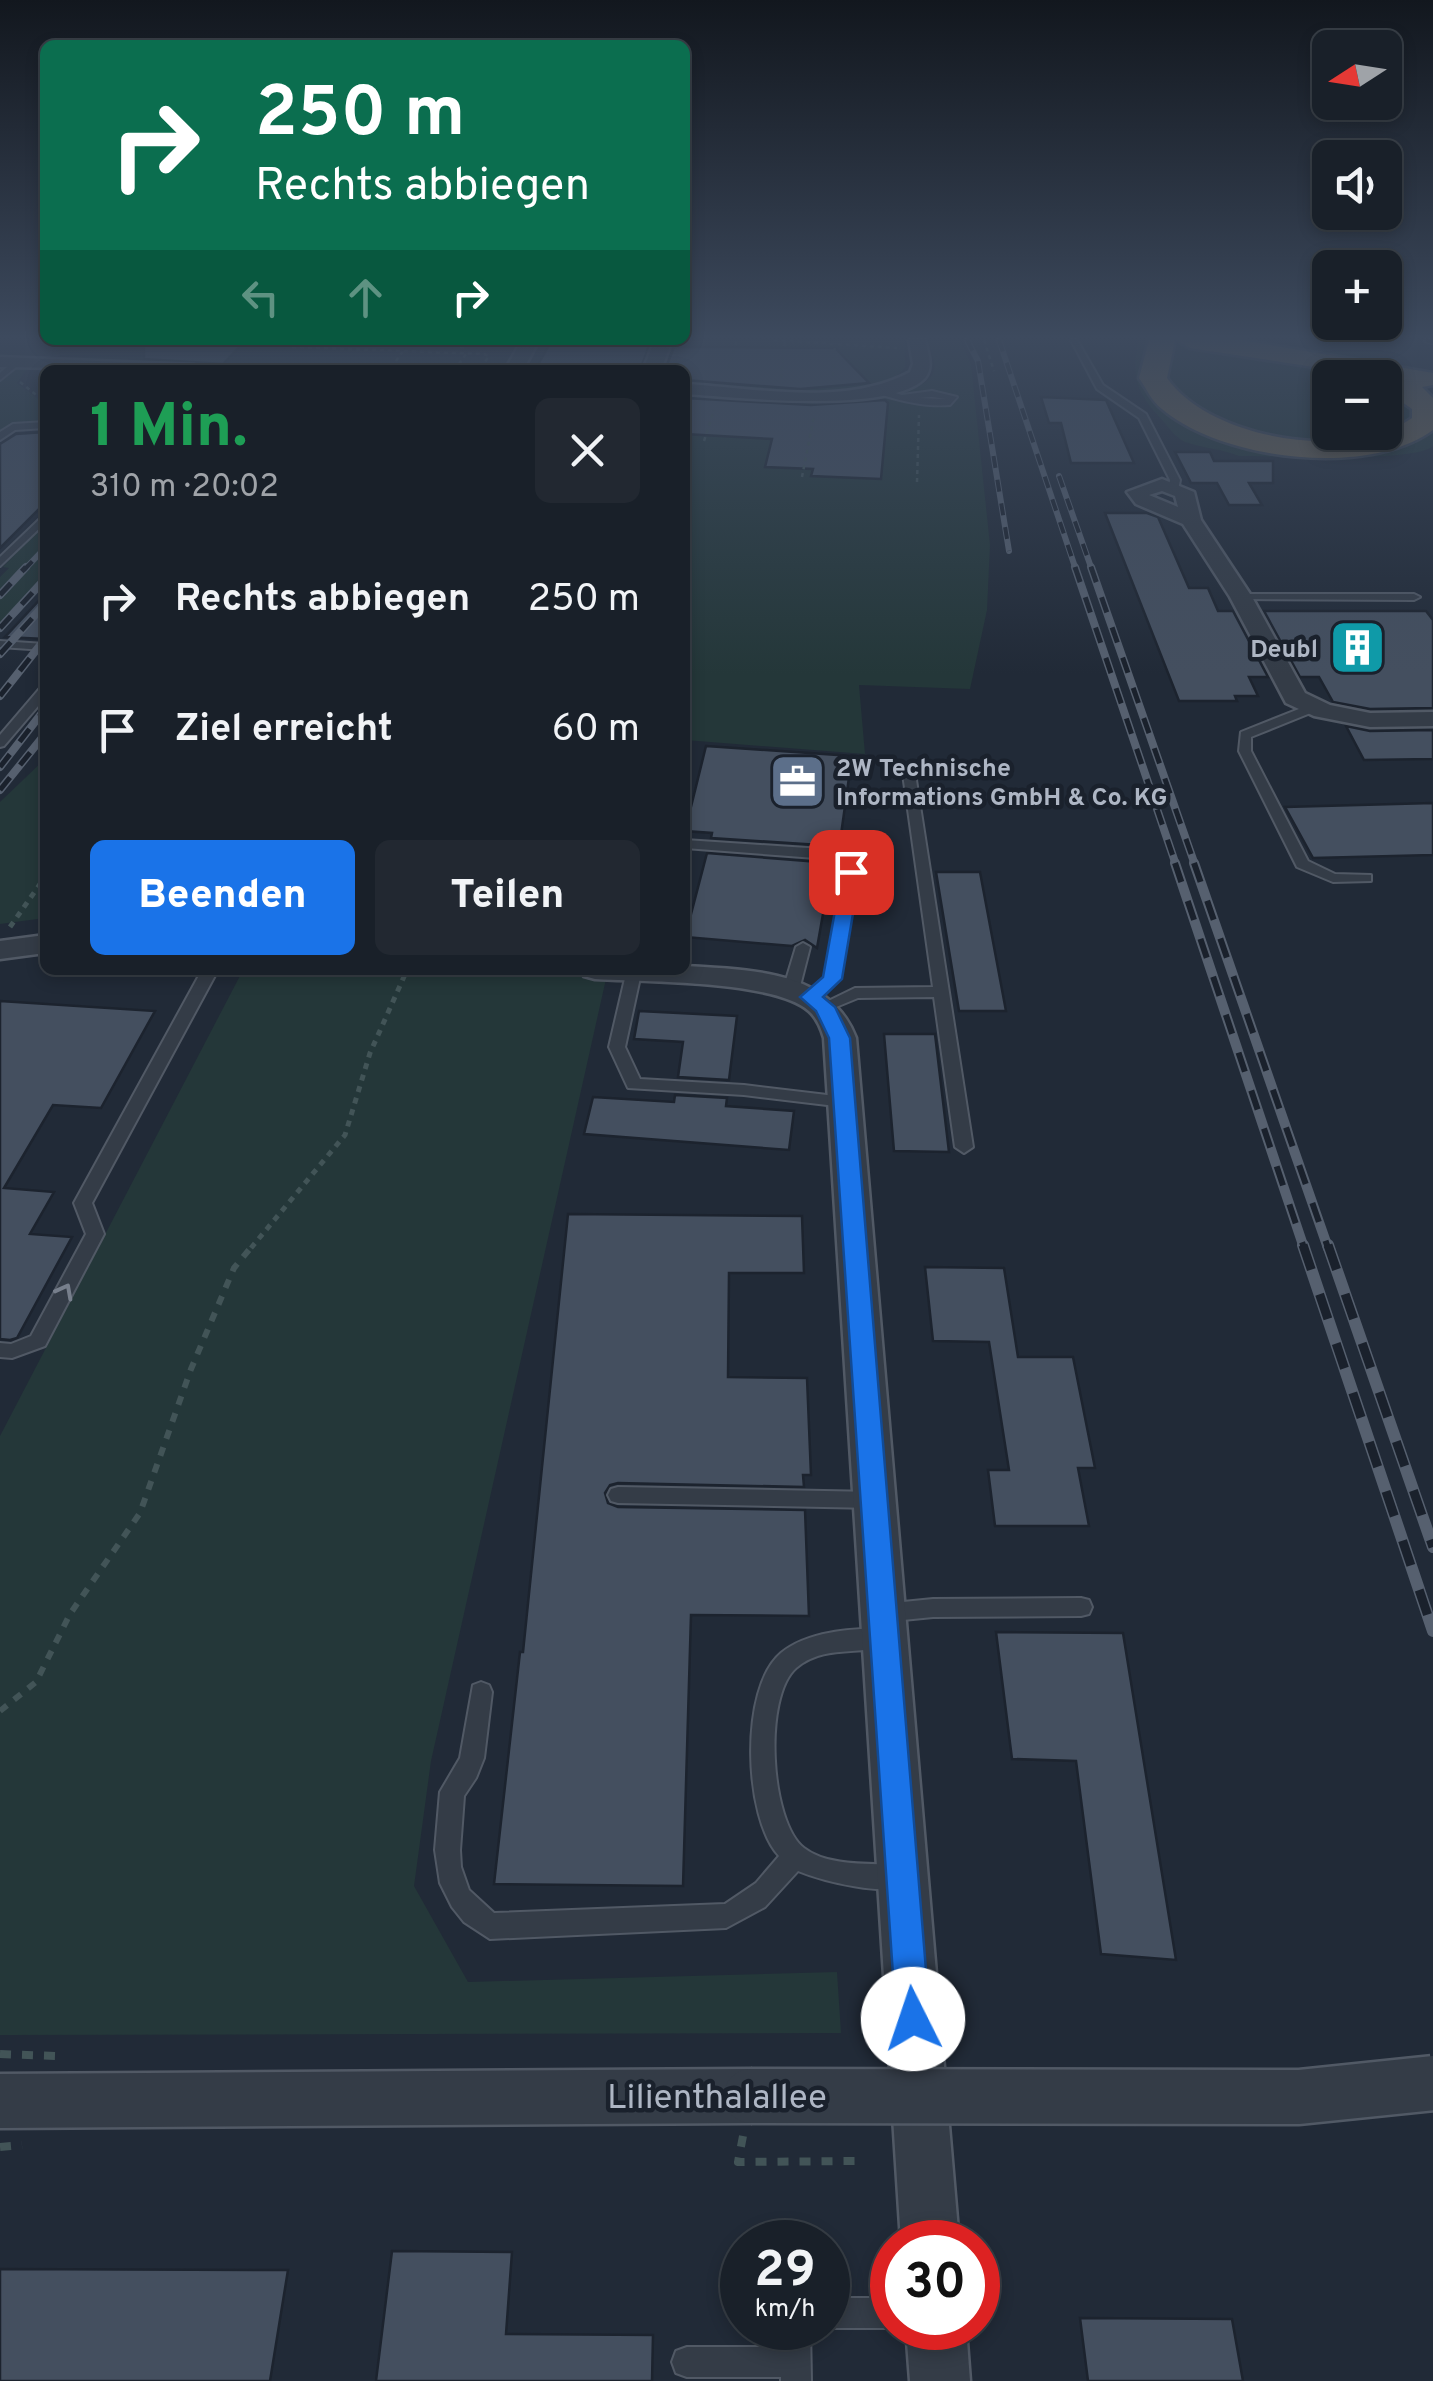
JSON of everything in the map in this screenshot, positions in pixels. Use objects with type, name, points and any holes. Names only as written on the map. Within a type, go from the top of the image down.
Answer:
[{"type":"street","points":[[1190,520],[1138,496],[1137,492],[1150,486],[1174,488],[1188,498],[1190,520],[1241,597],[1295,698],[1370,720],[1433,719]]},
{"type":"street","points":[[3,950],[40,945]]},
{"type":"street","points":[[649,975],[808,998],[840,1038],[928,2220]]},
{"type":"street","name":"Lilienthalallee","points":[[0,2102],[748,2114],[1299,2097],[1433,2083]]},
{"type":"street","points":[[938,2350],[940,2381]]},
{"type":"lane","points":[[1160,451],[1174,488]]},
{"type":"lane","points":[[0,563],[40,522]]},
{"type":"lane","points":[[1241,597],[1414,597]]},
{"type":"lane","points":[[0,644],[40,647]]},
{"type":"lane","points":[[0,743],[40,696]]},
{"type":"lane","points":[[1314,706],[1245,735],[1246,751],[1302,864],[1333,878],[1366,878]]},
{"type":"lane","points":[[908,768],[964,1147]]},
{"type":"lane","points":[[690,844],[848,858],[851,872],[832,979],[808,998]]},
{"type":"lane","points":[[802,946],[808,998]]},
{"type":"lane","points":[[0,1350],[12,1351],[38,1341],[95,1234],[83,1203],[207,975]]},
{"type":"lane","points":[[628,975],[618,1047],[634,1084],[744,1090],[844,1102]]},
{"type":"lane","points":[[808,998],[856,992],[941,992]]},
{"type":"lane","points":[[618,1495],[875,1500]]},
{"type":"lane","points":[[902,1877],[844,1872],[794,1856],[776,1832],[764,1784],[770,1691],[784,1664],[811,1650],[860,1638],[933,1608],[1080,1607]]},
{"type":"lane","points":[[481,1692],[472,1764],[466,1779],[452,1792],[447,1847],[454,1893],[474,1916],[490,1926],[726,1916],[753,1904],[772,1888],[794,1856]]},
{"type":"lane","points":[[688,2362],[796,2372]]},
{"type":"path","points":[[802,477],[807,451]]},
{"type":"path","points":[[917,482],[918,451]]},
{"type":"path","points":[[3,950],[14,918],[40,884]]},
{"type":"path","points":[[0,1711],[36,1682],[70,1614],[140,1513],[191,1369],[234,1268],[345,1135],[370,1052],[405,975]]},
{"type":"path","points":[[0,2054],[67,2056]]},
{"type":"path","points":[[748,2114],[738,2162],[858,2161]]},
{"type":"shaded area","points":[[690,451],[980,451],[990,545],[987,610],[970,689],[859,685],[865,754],[690,740]]},
{"type":"shaded area","points":[[1222,451],[1420,451],[1373,457],[1239,456]]},
{"type":"shaded area","points":[[40,527],[40,579],[0,623],[0,577],[9,568],[3,567]]},
{"type":"shaded area","points":[[40,764],[40,919],[0,924],[0,802]]},
{"type":"shaded area","points":[[240,975],[607,975],[431,1761],[414,1886],[468,1982],[837,1972],[841,2033],[0,2035],[0,1436]]},
{"type":"building","points":[[0,451],[40,451],[40,508],[0,548]]},
{"type":"building","points":[[769,451],[884,451],[881,479],[811,476],[813,469],[765,467]]},
{"type":"building","points":[[1068,451],[1129,451],[1134,463],[1071,463]]},
{"type":"building","points":[[1175,452],[1210,452],[1214,461],[1273,461],[1273,483],[1249,483],[1262,505],[1229,505],[1217,483],[1191,483]]},
{"type":"building","points":[[1105,513],[1147,513],[1158,517],[1189,588],[1208,588],[1218,611],[1233,611],[1268,677],[1249,677],[1258,696],[1235,696],[1237,701],[1179,701]]},
{"type":"building","points":[[40,599],[40,639],[5,637]]},
{"type":"building","name":"Deubl","points":[[1264,611],[1426,611],[1433,620],[1433,708],[1370,709],[1333,702],[1319,677],[1300,677]]},
{"type":"building","points":[[1346,726],[1370,731],[1433,730],[1433,759],[1364,760]]},
{"type":"building","points":[[706,746],[852,756],[840,842],[835,842],[835,846],[711,838],[712,833],[690,831],[690,811]]},
{"type":"building","points":[[1433,803],[1433,855],[1313,858],[1285,807]]},
{"type":"building","points":[[707,853],[832,863],[817,948],[805,940],[792,946],[690,937],[690,918]]},
{"type":"building","points":[[936,872],[980,872],[1006,1011],[959,1011]]},
{"type":"building","points":[[0,1001],[155,1011],[101,1108],[53,1105],[4,1188],[54,1192],[30,1234],[72,1237],[17,1338],[10,1340],[0,1339]]},
{"type":"building","points":[[639,1011],[737,1016],[729,1080],[678,1077],[683,1042],[634,1039]]},
{"type":"building","points":[[884,1034],[935,1034],[949,1152],[894,1151]]},
{"type":"building","points":[[675,1095],[727,1098],[726,1106],[794,1111],[789,1150],[584,1134],[593,1097],[674,1102]]},
{"type":"building","points":[[568,1214],[802,1216],[804,1273],[729,1273],[728,1377],[807,1378],[811,1475],[803,1475],[804,1487],[618,1483],[610,1485],[605,1493],[608,1503],[618,1507],[805,1510],[809,1616],[691,1615],[683,1886],[494,1884],[523,1652]]},
{"type":"building","points":[[925,1267],[1004,1268],[1018,1357],[1073,1357],[1095,1468],[1078,1468],[1089,1526],[995,1526],[988,1470],[1009,1470],[989,1342],[933,1341]]},
{"type":"building","points":[[996,1632],[1123,1633],[1176,1960],[1101,1954],[1076,1761],[1012,1759]]},
{"type":"building","points":[[392,2251],[512,2252],[506,2334],[653,2335],[652,2381],[376,2381]]},
{"type":"building","points":[[0,2269],[288,2270],[270,2381],[0,2381]]},
{"type":"building","points":[[1080,2318],[1232,2319],[1243,2381],[1088,2381]]},
{"type":"railway","points":[[993,451],[1009,551]]},
{"type":"railway","points":[[1036,451],[1076,570]]},
{"type":"railway","points":[[1059,476],[1092,570]]},
{"type":"railway","points":[[24,570],[40,553]]},
{"type":"railway","points":[[0,595],[26,567]]},
{"type":"railway","points":[[1075,567],[1176,865]]},
{"type":"railway","points":[[1091,567],[1195,865]]},
{"type":"railway","points":[[0,628],[40,584]]},
{"type":"railway","points":[[0,654],[40,610]]},
{"type":"railway","points":[[0,696],[40,645]]},
{"type":"railway","points":[[0,767],[40,715]]},
{"type":"railway","points":[[0,790],[40,740]]},
{"type":"railway","points":[[1175,863],[1304,1248]]},
{"type":"railway","points":[[1194,863],[1328,1248]]},
{"type":"railway","points":[[1303,1245],[1433,1631]]},
{"type":"railway","points":[[1328,1245],[1433,1547]]},
{"type":"place","name":"Deubl","points":[[1357,648]]},
{"type":"place","name":"2W Technische Informations GmbH & Co. KG","points":[[797,781]]},
{"type":"route","points":[[851,872],[832,979],[810,997],[835,1022],[840,1038],[913,2019]]}]
